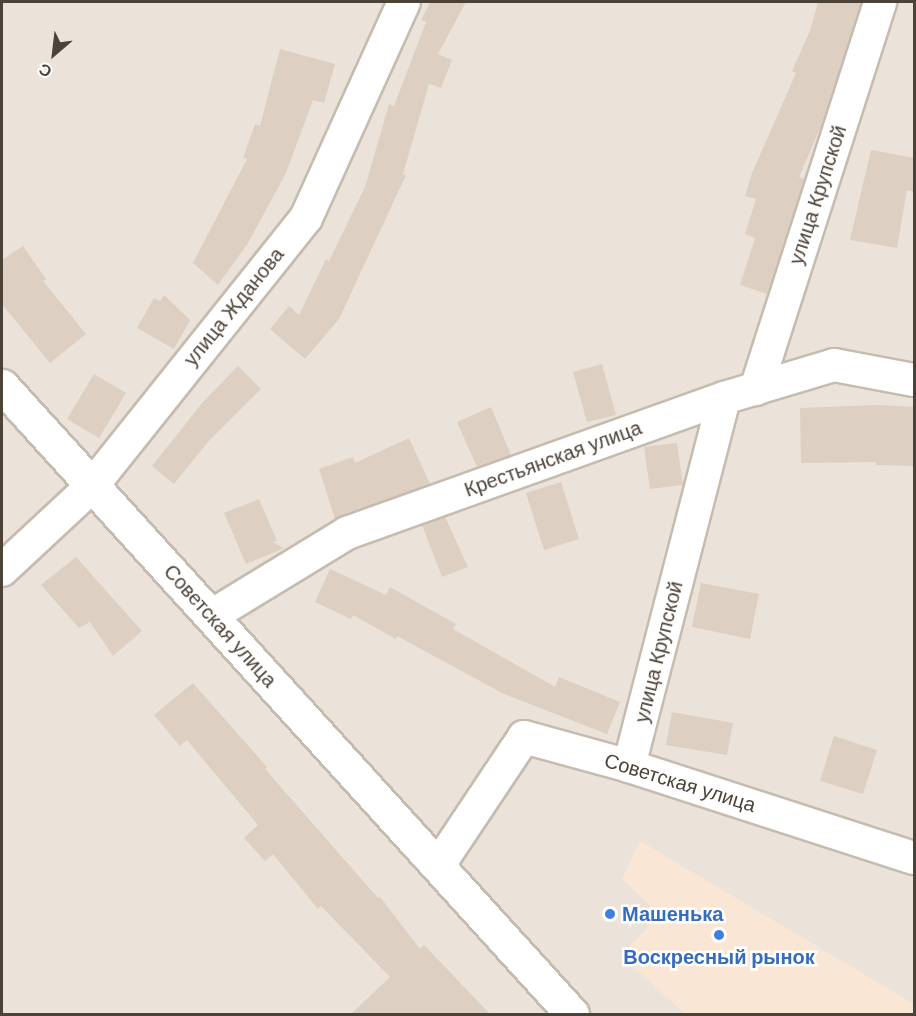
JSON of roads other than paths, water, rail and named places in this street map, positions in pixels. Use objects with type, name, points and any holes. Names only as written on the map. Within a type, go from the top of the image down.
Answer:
[{"type":"street","name":"улица Жданова","points":[[2,570],[92,486],[306,218],[404,2]]},
{"type":"street","name":"улица Крупской","points":[[756,389],[880,2]]},
{"type":"street","name":"Крестьянская улица","points":[[211,616],[347,533],[724,398],[834,365],[915,380]]},
{"type":"street","name":"Советская улица","points":[[2,386],[573,1014]]},
{"type":"street","name":"улица Крупской","points":[[629,766],[724,398]]},
{"type":"street","name":"Советская улица","points":[[438,866],[524,737],[629,766],[915,858]]},
{"type":"place","name":"Машенька","points":[[610,914]]},
{"type":"place","name":"Воскресный рынок","points":[[719,935]]}]
